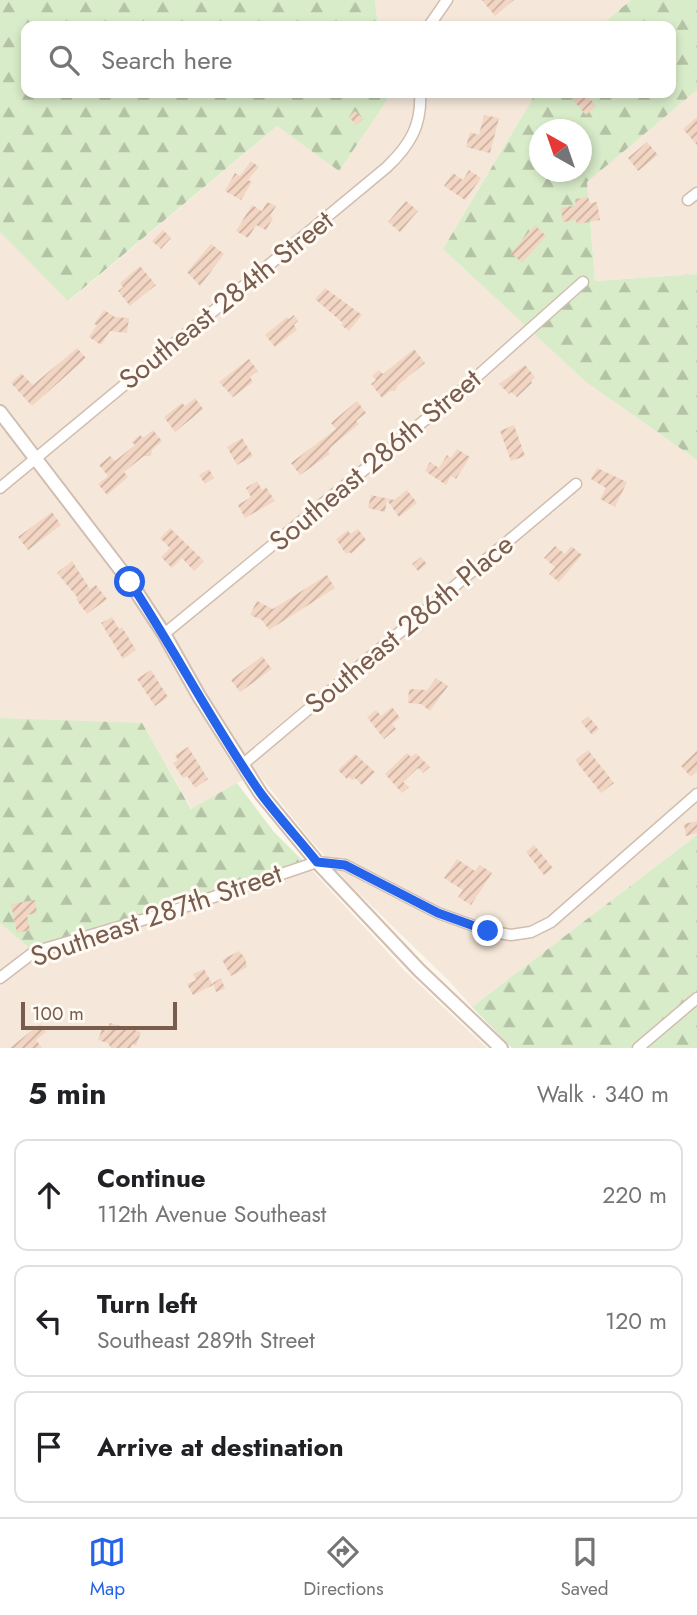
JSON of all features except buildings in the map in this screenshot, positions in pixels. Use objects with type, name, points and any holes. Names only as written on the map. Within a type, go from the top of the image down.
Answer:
[{"type":"street","points":[[432,21],[447,0]]},
{"type":"street","name":"Southeast 284th Street","points":[[0,488],[387,167],[405,150],[414,133],[421,109],[420,98]]},
{"type":"street","points":[[688,200],[697,193]]},
{"type":"street","name":"Southeast 286th Street","points":[[164,634],[464,388],[583,282]]},
{"type":"street","points":[[0,412],[130,582],[261,794],[317,862],[419,970],[501,1048]]},
{"type":"street","name":"Southeast 286th Place","points":[[242,765],[576,484]]},
{"type":"street","points":[[317,862],[345,865],[438,913],[488,931],[511,935],[531,932],[551,922],[697,793]]},
{"type":"street","name":"Southeast 287th Street","points":[[0,978],[34,952],[166,913],[317,862]]},
{"type":"street","points":[[638,1048],[697,998]]},
{"type":"shaded area","points":[[375,0],[631,0],[606,21],[377,21]]},
{"type":"shaded area","points":[[697,90],[697,274],[595,281],[587,182],[592,182],[592,177]]},
{"type":"shaded area","points":[[533,98],[443,249],[585,380],[697,460],[697,835],[472,1007],[448,980],[350,885],[257,772],[192,809],[142,724],[0,718],[0,232],[69,301],[277,126],[387,100]]},
{"type":"shaded area","points":[[307,865],[404,970],[487,1048],[0,1048],[0,923],[34,952]]},
{"type":"green space","points":[[0,0],[375,0],[377,21],[21,21],[21,98],[387,100],[339,171],[277,126],[68,301],[0,232]]},
{"type":"green space","points":[[631,0],[697,0],[697,90],[592,178],[592,119],[529,119],[529,182],[587,182],[595,281],[697,274],[697,460],[585,381],[443,249],[533,98],[676,98],[676,21],[606,21]]},
{"type":"green space","points":[[0,718],[142,723],[191,809],[237,783],[274,832],[307,865],[34,952],[0,923]]},
{"type":"green space","points":[[697,835],[697,1048],[512,1048],[472,1007]]},
{"type":"route","points":[[130,582],[261,794],[317,862],[345,865],[438,913],[488,931]]}]
